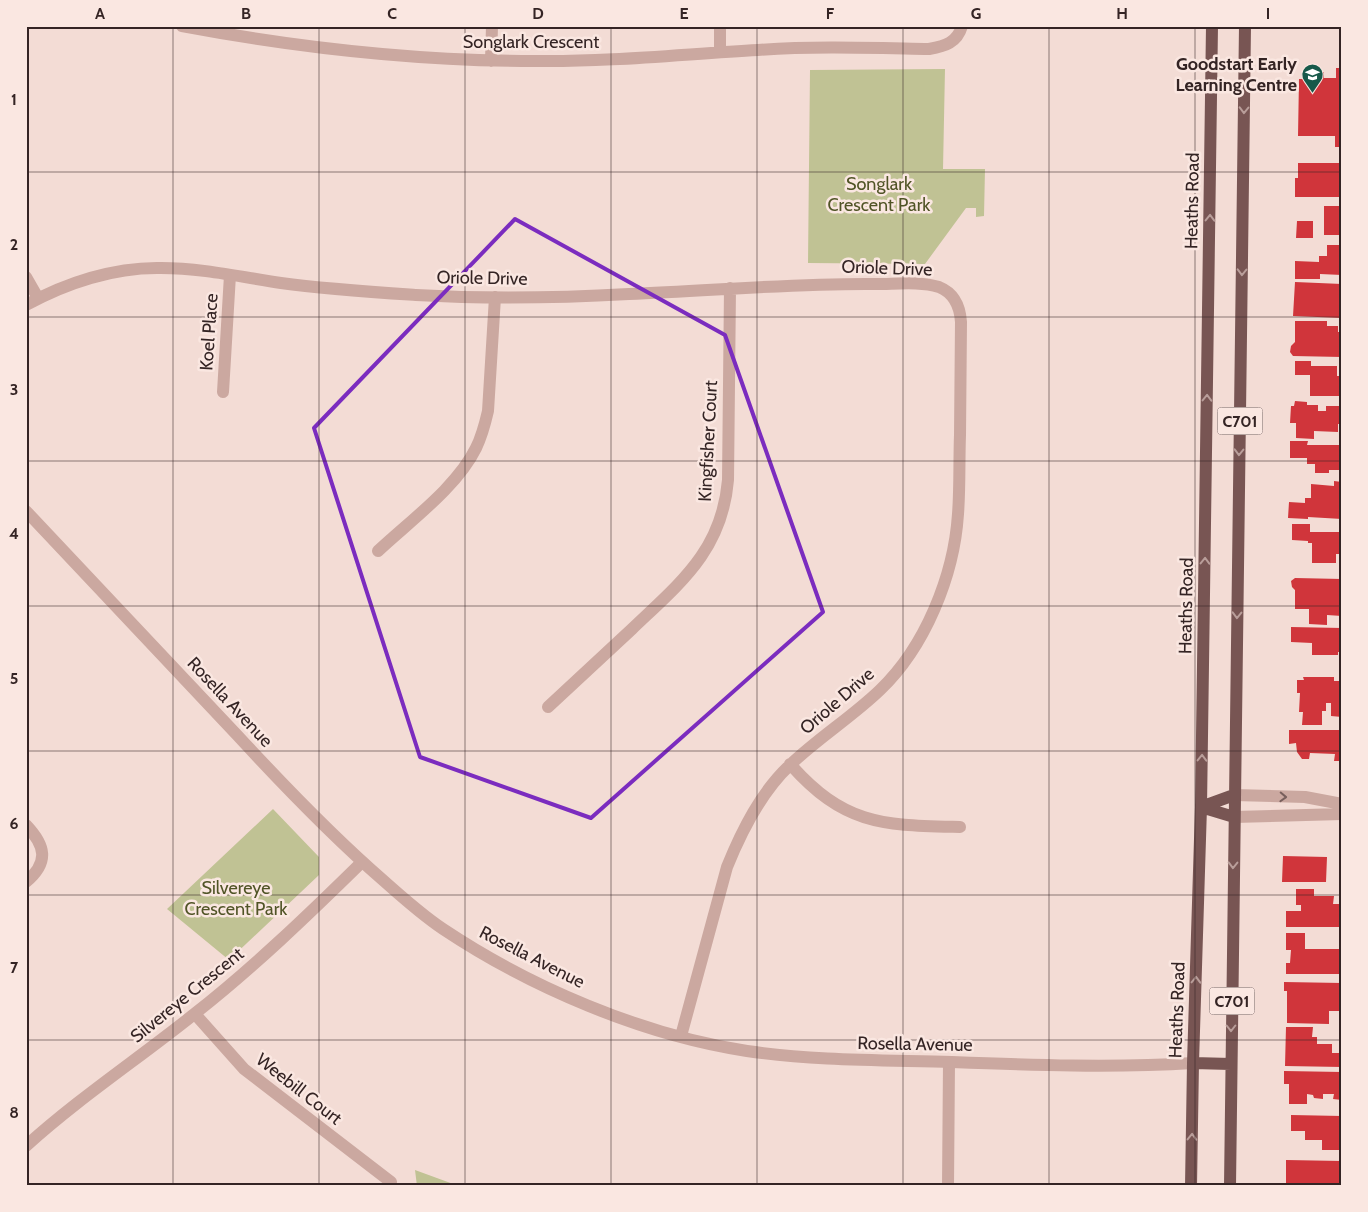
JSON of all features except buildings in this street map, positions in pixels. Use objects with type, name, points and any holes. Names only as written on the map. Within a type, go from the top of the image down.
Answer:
[{"type":"main road","name":"Heaths Road","points":[[1191,1186],[1201,807],[1212,26]]},
{"type":"main road","name":"C701","points":[[1230,1186],[1245,26]]},
{"type":"main road","points":[[1201,807],[1234,796]]},
{"type":"main road","points":[[1201,807],[1234,816]]},
{"type":"main road","points":[[1193,1063],[1231,1064]]},
{"type":"street","name":"Songlark Crescent","points":[[182,26],[239,31],[354,52],[491,61],[630,58],[801,48],[929,49],[946,46],[952,42],[962,26]]},
{"type":"street","points":[[491,61],[492,26]]},
{"type":"street","points":[[720,26],[720,52]]},
{"type":"street","name":"Oriole Drive","points":[[26,305],[61,288],[81,282],[137,270],[168,268],[281,283],[418,295],[495,297],[622,295],[838,284],[923,284],[938,287],[947,292],[958,305],[961,322],[958,515],[951,559],[936,604],[914,647],[882,688],[790,764],[753,813],[730,859],[717,900],[681,1036]]},
{"type":"street","name":"Koel Place","points":[[223,392],[230,275]]},
{"type":"street","points":[[26,277],[38,298]]},
{"type":"street","name":"Kingfisher Court","points":[[548,707],[690,572],[710,543],[718,525],[728,480],[730,288]]},
{"type":"street","points":[[378,551],[455,479],[476,448],[484,429],[488,412],[495,297]]},
{"type":"street","name":"Rosella Avenue","points":[[26,511],[294,797],[362,862],[444,929],[531,980],[609,1014],[681,1036],[744,1050],[785,1056],[843,1060],[1074,1066],[1193,1063]]},
{"type":"street","points":[[790,764],[806,782],[826,799],[859,816],[891,824],[960,827]]},
{"type":"street","points":[[1234,796],[1305,797],[1342,804]]},
{"type":"street","points":[[1234,816],[1342,814]]},
{"type":"street","points":[[26,825],[38,839],[43,852],[41,864],[37,872],[26,882]]},
{"type":"street","name":"Silvereye Crescent","points":[[26,1146],[60,1115],[194,1014],[272,948],[362,862]]},
{"type":"street","name":"Weebill Court","points":[[194,1014],[244,1069],[390,1182]]},
{"type":"street","points":[[948,1186],[949,1062]]},
{"type":"highlighted area","points":[[515,219],[725,335],[823,612],[591,818],[420,757],[314,428]]},
{"type":"green space","name":"Songlark Crescent Park","points":[[945,69],[943,169],[985,169],[984,216],[976,217],[976,208],[966,208],[925,264],[808,263],[810,70]]},
{"type":"green space","name":"Silvereye Crescent Park","points":[[273,809],[319,857],[319,875],[229,960],[167,909]]},
{"type":"green space","points":[[415,1170],[456,1185],[458,1186],[417,1186]]},
{"type":"place","name":"Goodstart Early Learning Centre","points":[[1313,93]]}]
